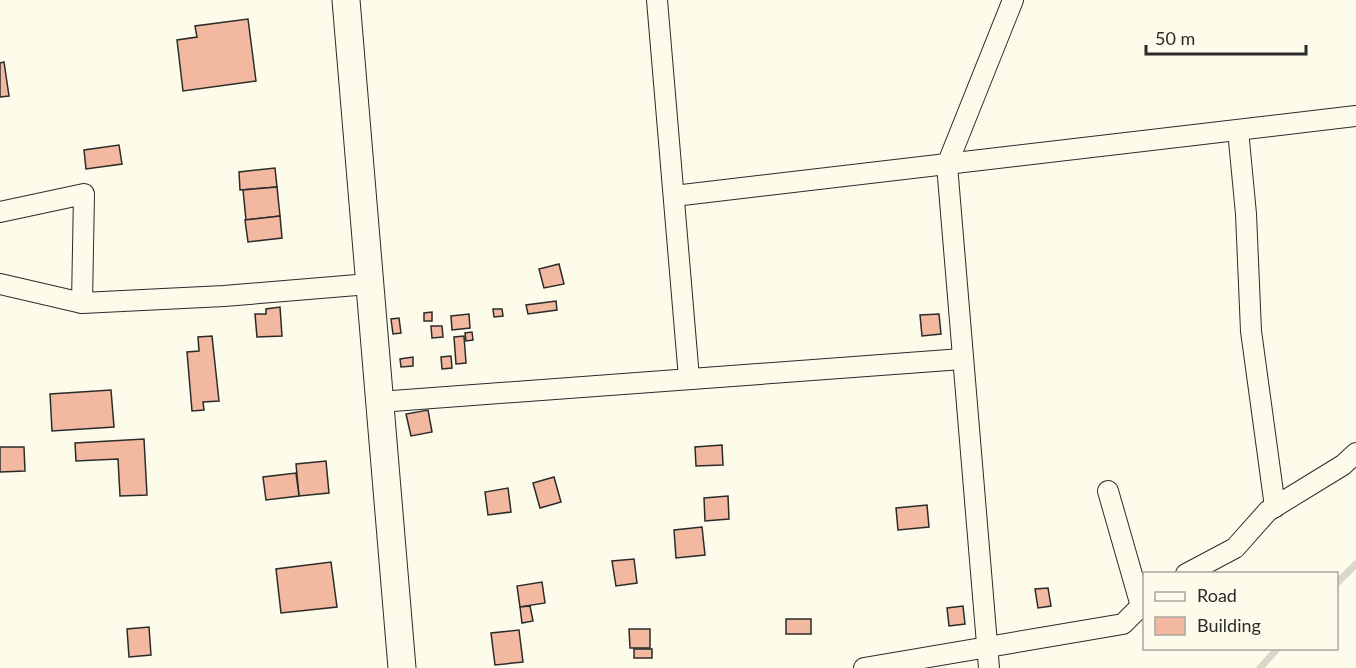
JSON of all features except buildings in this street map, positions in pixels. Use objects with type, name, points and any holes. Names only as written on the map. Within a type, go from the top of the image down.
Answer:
[{"type":"street","points":[[346,0],[402,668]]},
{"type":"street","points":[[657,0],[689,378]]},
{"type":"street","points":[[989,668],[947,165],[1013,0]]},
{"type":"street","points":[[674,196],[1356,116]]},
{"type":"street","points":[[1239,130],[1246,214],[1251,331],[1275,507]]},
{"type":"street","points":[[0,212],[84,194],[82,303]]},
{"type":"street","points":[[0,284],[82,303],[224,296],[369,284]]},
{"type":"street","points":[[380,402],[962,359]]},
{"type":"street","points":[[1188,572],[1235,548],[1275,507],[1343,465],[1356,453]]},
{"type":"street","points":[[864,668],[986,645],[1123,624],[1143,604],[1108,491]]},
{"type":"waterway","points":[[1338,582],[1356,564]]},
{"type":"waterway","points":[[1260,668],[1276,650]]}]
